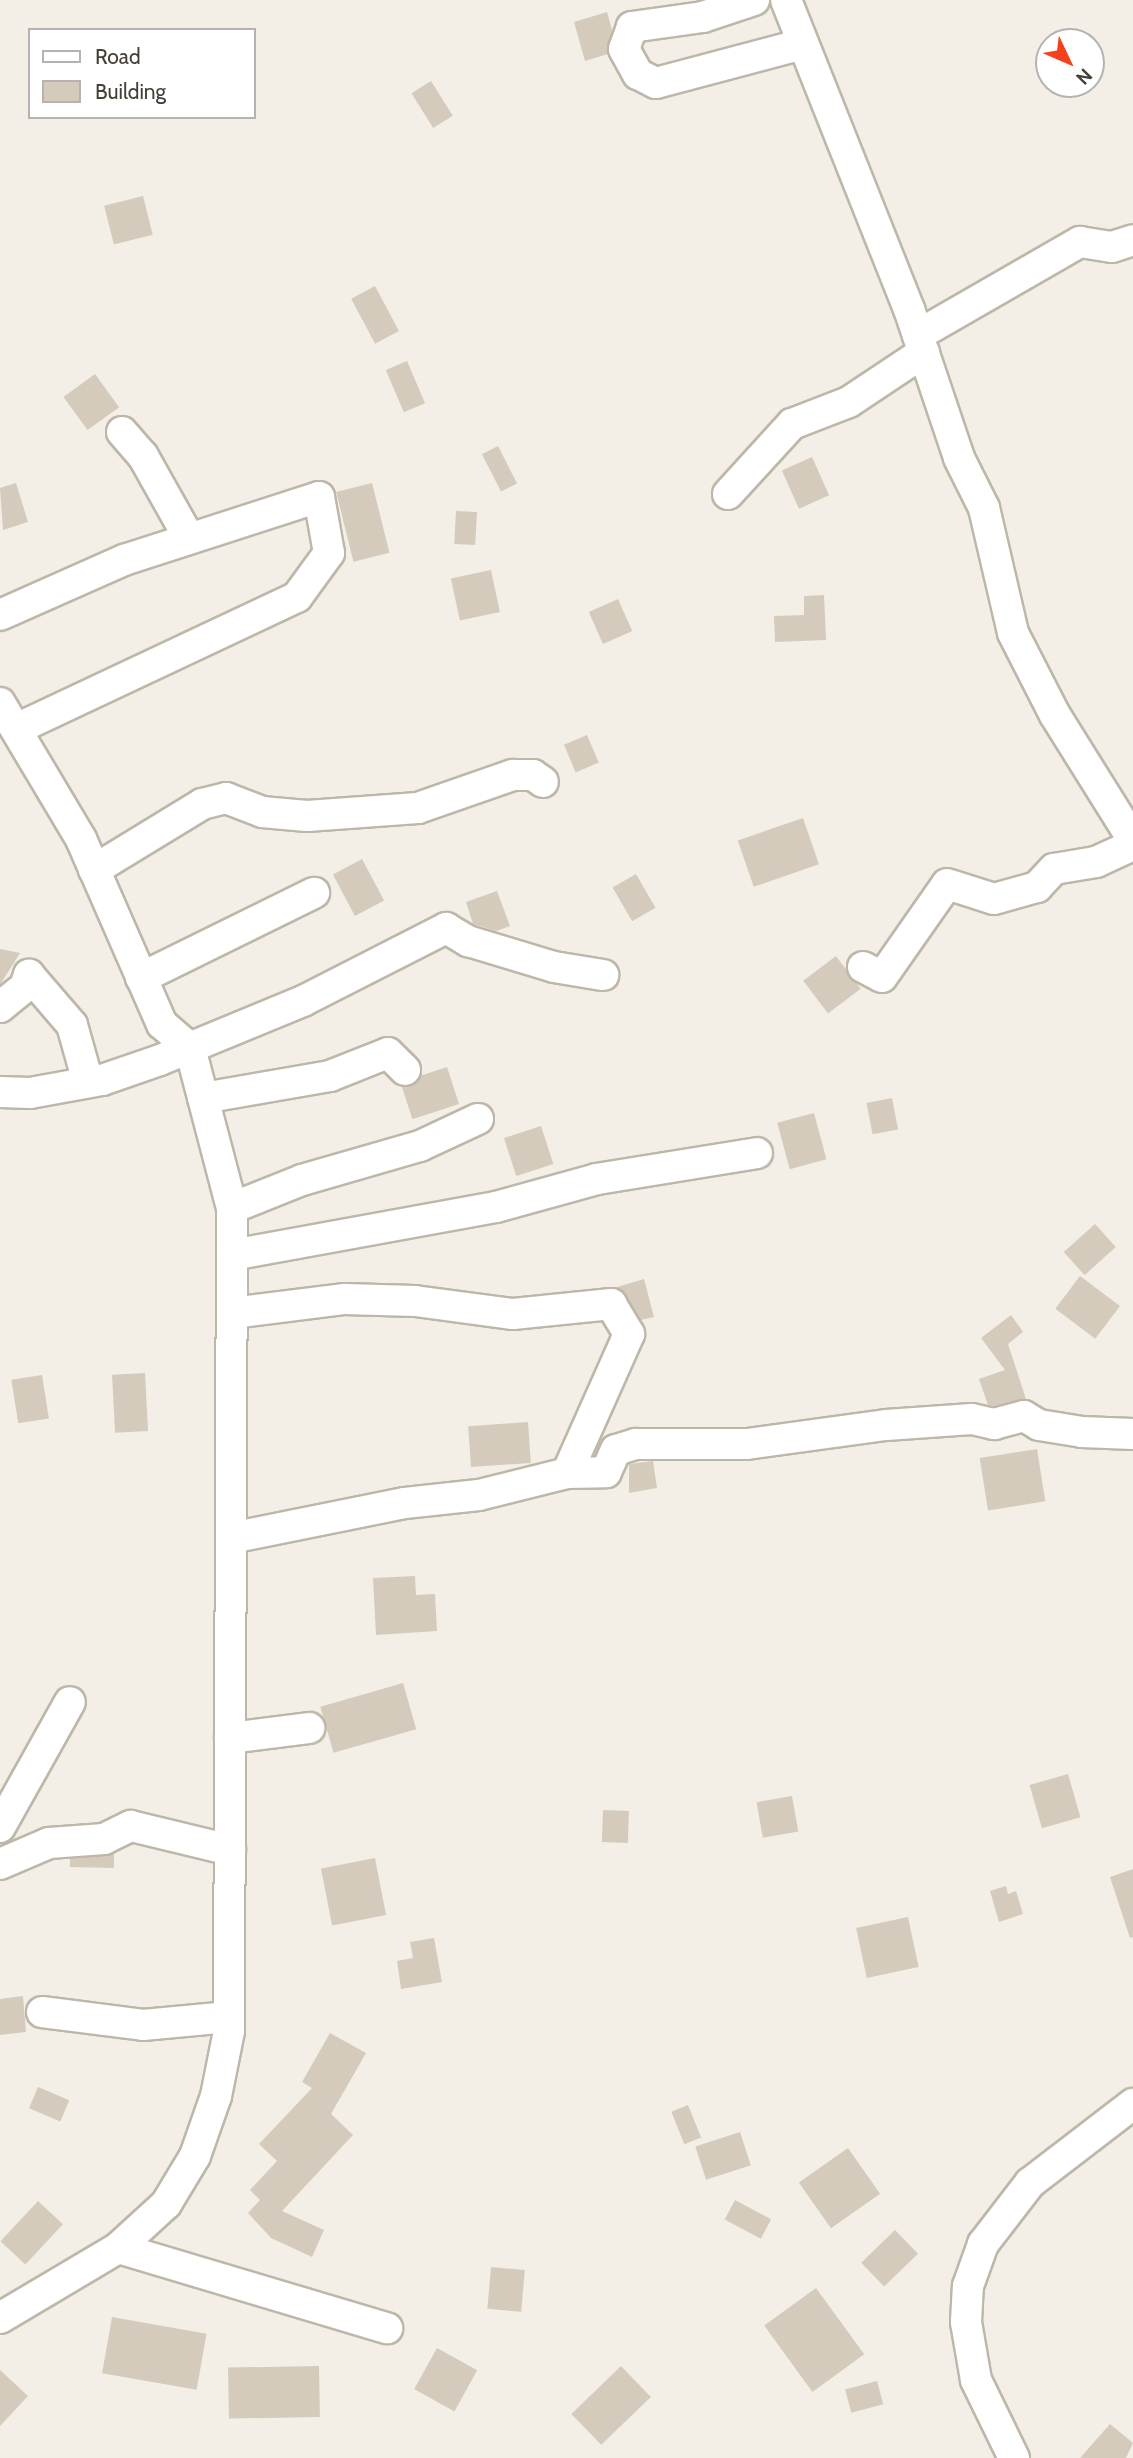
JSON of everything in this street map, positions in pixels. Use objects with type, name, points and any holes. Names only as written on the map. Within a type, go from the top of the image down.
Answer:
[{"type":"street","points":[[754,0],[702,17],[632,27],[624,48],[638,74],[656,83],[803,44]]},
{"type":"street","points":[[786,0],[921,343],[960,458],[984,508],[1013,633],[1055,715],[1133,843],[1096,862],[1054,869],[1037,887],[994,899],[947,884],[882,977],[863,967]]},
{"type":"street","points":[[728,494],[792,425],[849,402],[921,343],[1080,242],[1112,247],[1133,240]]},
{"type":"street","points":[[122,432],[144,456],[189,538]]},
{"type":"street","points":[[0,615],[189,538],[319,497],[329,553],[298,597],[18,728]]},
{"type":"street","points":[[0,703],[18,728],[94,870],[162,1024],[190,1048],[232,1208],[229,2017],[216,2096],[195,2157],[166,2204],[117,2248],[0,2318]]},
{"type":"street","points":[[94,870],[202,804],[226,798],[262,812],[341,814],[418,808],[513,775],[533,775],[543,782]]},
{"type":"street","points":[[141,978],[314,893]]},
{"type":"street","points":[[0,1092],[88,1082],[190,1048],[303,1000],[446,928],[468,941],[554,967],[603,975]]},
{"type":"street","points":[[0,1007],[25,987],[29,975],[72,1025],[88,1082]]},
{"type":"street","points":[[203,1098],[330,1076],[388,1053],[405,1070]]},
{"type":"street","points":[[232,1208],[302,1180],[420,1146],[478,1119]]},
{"type":"street","points":[[232,1255],[496,1207],[597,1180],[757,1153]]},
{"type":"street","points":[[232,1313],[345,1299],[415,1301],[513,1314],[611,1304],[629,1334],[567,1473]]},
{"type":"street","points":[[231,1538],[405,1503],[479,1495],[567,1473],[606,1472],[616,1450],[636,1444],[747,1444],[886,1425],[972,1419],[994,1424],[1024,1416],[1039,1425],[1082,1432],[1133,1434]]},
{"type":"street","points":[[0,1827],[70,1702]]},
{"type":"street","points":[[230,1738],[309,1728]]},
{"type":"street","points":[[0,1864],[49,1843],[104,1839],[131,1826],[230,1850]]},
{"type":"street","points":[[43,2012],[143,2025],[229,2017]]},
{"type":"street","points":[[1014,2458],[976,2381],[966,2322],[968,2286],[983,2244],[1030,2183],[1133,2104]]},
{"type":"street","points":[[117,2248],[387,2328]]},
{"type":"building","points":[[607,12],[612,30],[608,54],[585,61],[574,22]]},
{"type":"building","points":[[431,81],[453,116],[433,128],[411,93]]},
{"type":"building","points":[[143,196],[153,235],[114,244],[104,206]]},
{"type":"building","points":[[375,286],[399,331],[375,344],[351,299]]},
{"type":"building","points":[[407,361],[425,403],[404,412],[386,370]]},
{"type":"building","points":[[95,374],[119,407],[88,430],[63,397]]},
{"type":"building","points":[[498,446],[517,483],[501,492],[482,454]]},
{"type":"building","points":[[812,457],[829,495],[799,509],[782,470]]},
{"type":"building","points":[[16,483],[28,522],[3,530],[0,488]]},
{"type":"building","points":[[372,483],[389,553],[354,562],[336,492]]},
{"type":"building","points":[[456,511],[477,512],[475,545],[454,544]]},
{"type":"building","points":[[491,570],[500,612],[460,621],[451,579]]},
{"type":"building","points":[[824,595],[826,640],[775,642],[774,616],[804,615],[804,596]]},
{"type":"building","points":[[618,599],[632,631],[603,644],[589,612]]},
{"type":"building","points":[[587,735],[599,763],[576,772],[564,745]]},
{"type":"building","points":[[803,818],[819,864],[754,887],[738,840]]},
{"type":"building","points":[[362,859],[384,900],[355,916],[333,874]]},
{"type":"building","points":[[636,874],[656,908],[632,921],[613,888]]},
{"type":"building","points":[[497,891],[510,926],[496,931],[473,924],[466,902]]},
{"type":"building","points":[[0,949],[20,953],[0,985]]},
{"type":"building","points":[[836,956],[861,989],[828,1013],[803,981]]},
{"type":"building","points":[[447,1067],[459,1104],[412,1119],[400,1082]]},
{"type":"building","points":[[892,1098],[898,1129],[873,1134],[866,1103]]},
{"type":"building","points":[[814,1113],[826,1159],[790,1169],[777,1123]]},
{"type":"building","points":[[541,1126],[553,1164],[516,1176],[504,1138]]},
{"type":"building","points":[[1095,1224],[1116,1247],[1085,1275],[1064,1252]]},
{"type":"building","points":[[1080,1276],[1120,1306],[1095,1339],[1055,1309]]},
{"type":"building","points":[[644,1279],[654,1317],[641,1320],[617,1287]]},
{"type":"building","points":[[1011,1315],[1023,1332],[1008,1344],[1026,1399],[988,1405],[979,1379],[1005,1370],[981,1338]]},
{"type":"building","points":[[145,1373],[148,1431],[115,1433],[112,1375]]},
{"type":"building","points":[[42,1375],[49,1418],[18,1423],[11,1380]]},
{"type":"building","points":[[528,1422],[531,1463],[471,1467],[468,1426]]},
{"type":"building","points":[[1037,1449],[1045,1501],[988,1510],[980,1458]]},
{"type":"building","points":[[653,1461],[657,1488],[629,1493],[629,1464]]},
{"type":"building","points":[[415,1576],[416,1595],[435,1594],[437,1631],[376,1635],[373,1578]]},
{"type":"building","points":[[403,1683],[416,1729],[334,1753],[320,1707]]},
{"type":"building","points":[[1068,1774],[1080,1817],[1042,1828],[1030,1785]]},
{"type":"building","points":[[792,1796],[798,1831],[763,1838],[757,1802]]},
{"type":"building","points":[[603,1810],[629,1811],[628,1843],[602,1842]]},
{"type":"building","points":[[114,1853],[114,1868],[70,1867],[70,1859]]},
{"type":"building","points":[[375,1858],[386,1915],[332,1925],[321,1868]]},
{"type":"building","points":[[1133,1869],[1133,1937],[1130,1938],[1110,1877]]},
{"type":"building","points":[[1006,1886],[1008,1894],[1016,1891],[1023,1914],[999,1922],[990,1891]]},
{"type":"building","points":[[908,1917],[919,1967],[867,1978],[856,1928]]},
{"type":"building","points":[[434,1938],[442,1982],[401,1989],[397,1961],[413,1958],[410,1942]]},
{"type":"building","points":[[23,1996],[26,2032],[0,2035],[0,1999]]},
{"type":"building","points":[[330,2033],[366,2053],[331,2114],[353,2135],[282,2211],[324,2230],[312,2257],[271,2238],[248,2213],[260,2200],[250,2190],[277,2161],[259,2144],[312,2088],[302,2082]]},
{"type":"building","points":[[38,2087],[69,2100],[60,2121],[29,2108]]},
{"type":"building","points":[[688,2105],[701,2137],[684,2144],[671,2112]]},
{"type":"building","points":[[740,2132],[751,2165],[706,2180],[695,2147]]},
{"type":"building","points":[[848,2148],[880,2194],[831,2228],[799,2182]]},
{"type":"building","points":[[735,2200],[771,2219],[761,2239],[725,2219]]},
{"type":"building","points":[[38,2201],[63,2224],[25,2264],[0,2241]]},
{"type":"building","points":[[895,2230],[918,2254],[884,2286],[861,2263]]},
{"type":"building","points":[[491,2267],[525,2270],[521,2312],[487,2309]]},
{"type":"building","points":[[816,2288],[864,2354],[812,2392],[764,2326]]},
{"type":"building","points":[[112,2317],[207,2334],[197,2390],[102,2373]]},
{"type":"building","points":[[437,2348],[477,2370],[454,2411],[414,2389]]},
{"type":"building","points":[[319,2366],[320,2417],[229,2419],[228,2368]]},
{"type":"building","points":[[621,2366],[651,2397],[601,2445],[571,2414]]},
{"type":"building","points":[[0,2370],[28,2396],[0,2426]]},
{"type":"building","points":[[877,2381],[883,2404],[851,2413],[845,2390]]},
{"type":"building","points":[[1110,2424],[1133,2443],[1126,2458],[1080,2458]]}]
